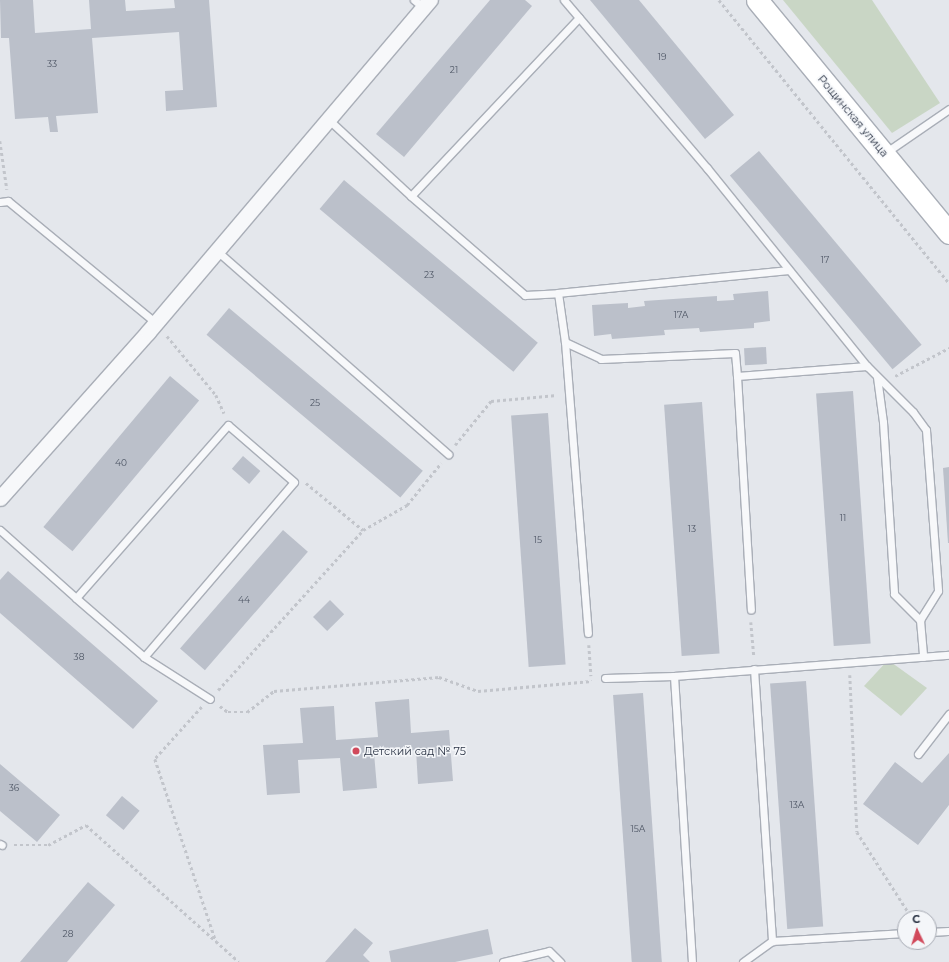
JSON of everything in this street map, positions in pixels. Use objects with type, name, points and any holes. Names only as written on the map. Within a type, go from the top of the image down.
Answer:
[{"type":"main road","name":"Рощинская улица","points":[[757,0],[949,233]]},
{"type":"street","points":[[0,498],[156,323],[217,252],[328,119],[422,2]]},
{"type":"lane","points":[[564,0],[707,168],[867,366],[913,412],[926,430],[938,590],[920,620],[923,657]]},
{"type":"lane","points":[[411,196],[579,18]]},
{"type":"lane","points":[[884,154],[949,109]]},
{"type":"lane","points":[[328,119],[411,196],[525,295],[788,270]]},
{"type":"lane","points":[[0,202],[8,201],[156,323]]},
{"type":"lane","points":[[217,252],[448,454]]},
{"type":"lane","points":[[558,293],[565,342],[588,633]]},
{"type":"lane","points":[[565,342],[601,359],[735,353],[751,610]]},
{"type":"lane","points":[[737,376],[867,366]]},
{"type":"lane","points":[[880,380],[894,594],[920,620]]},
{"type":"lane","points":[[76,598],[228,425],[294,482],[144,657]]},
{"type":"lane","points":[[0,530],[144,657],[210,699]]},
{"type":"lane","points":[[605,678],[674,676],[949,655]]},
{"type":"lane","points":[[754,669],[772,941]]},
{"type":"lane","points":[[674,676],[692,962]]},
{"type":"lane","points":[[918,754],[949,714]]},
{"type":"lane","points":[[937,932],[949,931]]},
{"type":"lane","points":[[742,962],[772,941],[897,933]]},
{"type":"lane","points":[[503,962],[549,951],[560,962]]},
{"type":"path","points":[[718,0],[949,283]]},
{"type":"path","points":[[0,141],[8,201]]},
{"type":"path","points":[[156,323],[216,395],[228,425]]},
{"type":"path","points":[[880,380],[949,348]]},
{"type":"path","points":[[216,941],[155,759],[363,530],[407,504],[491,400],[569,394]]},
{"type":"path","points":[[294,482],[308,483],[363,530]]},
{"type":"path","points":[[751,610],[754,669]]},
{"type":"path","points":[[588,633],[592,681]]},
{"type":"path","points":[[849,662],[857,832],[907,910]]},
{"type":"path","points":[[210,699],[228,712],[247,712],[274,691],[439,677],[478,691],[592,681],[605,678]]},
{"type":"path","points":[[1,845],[48,845],[86,824],[239,962]]},
{"type":"green space","points":[[783,0],[872,0],[940,103],[892,133]]},
{"type":"green space","points":[[888,660],[927,688],[901,716],[864,686]]},
{"type":"building","points":[[0,0],[33,0],[35,33],[91,29],[89,0],[125,0],[126,11],[175,8],[174,0],[209,0],[217,107],[166,111],[165,91],[183,90],[179,32],[92,38],[98,113],[56,116],[58,132],[50,132],[48,117],[15,119],[9,38],[1,38]]},
{"type":"building","points":[[490,0],[525,0],[532,6],[404,157],[376,134]]},
{"type":"building","points":[[590,0],[639,0],[734,115],[705,139]]},
{"type":"building","points":[[759,151],[922,345],[893,369],[730,175]]},
{"type":"building","points":[[344,180],[538,343],[513,372],[320,209]]},
{"type":"building","points":[[768,291],[770,321],[754,323],[754,328],[700,332],[699,328],[664,330],[665,335],[612,339],[611,334],[594,336],[592,305],[628,303],[628,308],[645,306],[644,301],[717,296],[717,301],[734,300],[733,294]]},
{"type":"building","points":[[229,308],[423,471],[400,497],[207,335]]},
{"type":"building","points":[[766,347],[767,364],[745,365],[744,348]]},
{"type":"building","points":[[170,376],[199,400],[72,551],[43,527]]},
{"type":"building","points":[[853,391],[871,643],[834,646],[816,394]]},
{"type":"building","points":[[702,402],[720,653],[682,656],[664,405]]},
{"type":"building","points":[[548,413],[566,664],[529,667],[511,416]]},
{"type":"building","points":[[243,456],[260,471],[249,484],[232,469]]},
{"type":"building","points":[[949,467],[949,543],[948,543],[943,468]]},
{"type":"building","points":[[283,530],[308,552],[205,670],[180,648]]},
{"type":"building","points":[[8,571],[158,701],[133,729],[0,613],[0,580]]},
{"type":"building","points":[[330,600],[344,614],[327,631],[313,617]]},
{"type":"building","points":[[806,681],[823,926],[787,929],[770,684]]},
{"type":"building","points":[[643,693],[662,962],[632,962],[613,695]]},
{"type":"building","points":[[409,699],[411,733],[449,730],[453,781],[418,784],[416,750],[374,753],[377,788],[343,791],[340,758],[298,760],[300,793],[267,795],[263,745],[303,743],[300,708],[334,706],[336,740],[378,737],[375,702]]},
{"type":"building","points":[[949,753],[949,805],[918,845],[863,804],[895,762],[922,783]]},
{"type":"building","points":[[0,764],[60,815],[37,842],[0,811]]},
{"type":"building","points":[[122,796],[140,811],[124,830],[106,815]]},
{"type":"building","points":[[88,882],[115,905],[67,962],[20,962]]},
{"type":"building","points":[[355,928],[373,943],[363,955],[370,962],[325,962]]},
{"type":"building","points":[[488,929],[493,954],[455,962],[391,962],[389,951]]},
{"type":"place","name":"Детский сад № 75","points":[[356,751]]}]
